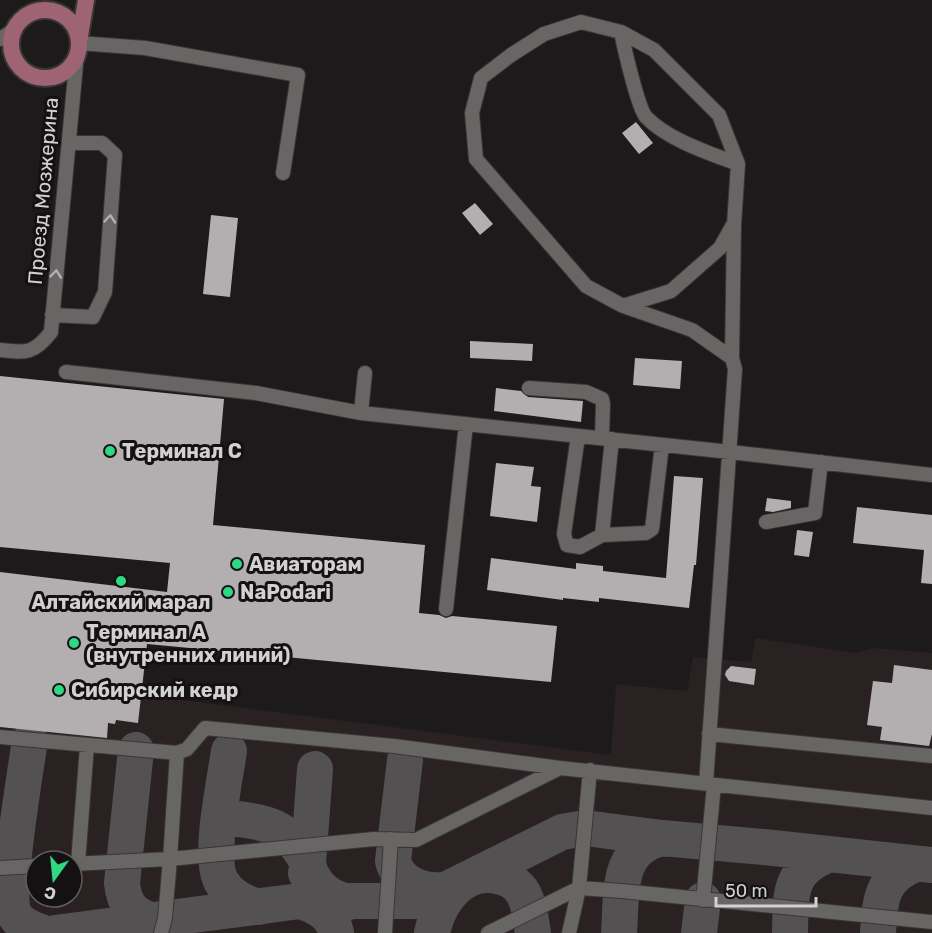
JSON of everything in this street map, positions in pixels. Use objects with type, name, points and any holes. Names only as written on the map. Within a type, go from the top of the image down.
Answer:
[{"type":"main road","points":[[7,34],[25,0]]},
{"type":"main road","points":[[78,49],[86,0]]},
{"type":"main road","points":[[7,34],[20,20],[30,14],[40,10],[52,11],[71,22],[76,32],[78,49]]},
{"type":"main road","name":"Проезд Мозжерина","points":[[7,34],[11,40],[11,51],[15,62],[32,76],[54,77],[64,72],[72,65],[78,49]]},
{"type":"street","points":[[703,900],[710,785],[713,593],[730,452],[735,369],[732,358],[734,225],[738,164],[719,115],[654,50],[621,32],[581,22],[544,34],[481,78],[472,113],[476,159],[586,286],[623,306],[692,330],[732,358]]},
{"type":"street","points":[[621,32],[628,65],[645,116],[680,141],[738,164]]},
{"type":"street","points":[[78,49],[145,48],[298,75],[283,173]]},
{"type":"street","name":"Проезд Мозжерина","points":[[0,350],[26,352],[40,346],[51,332],[78,49]]},
{"type":"street","points":[[52,315],[93,317],[105,292],[116,155],[102,143],[69,143]]},
{"type":"street","points":[[623,306],[671,291],[720,248],[734,225]]},
{"type":"street","points":[[66,372],[256,393],[361,413],[932,475]]},
{"type":"street","points":[[361,413],[365,373]]},
{"type":"street","points":[[529,388],[586,392],[602,399],[607,439],[602,536]]},
{"type":"street","points":[[447,609],[466,424]]},
{"type":"street","points":[[578,436],[565,541],[567,545],[580,547],[602,536],[646,533],[652,529],[662,445]]},
{"type":"street","points":[[766,522],[815,513],[821,462]]},
{"type":"street","points":[[0,737],[177,753],[188,749],[205,728],[394,746],[560,768],[932,808]]},
{"type":"street","points":[[709,734],[932,756]]},
{"type":"street","points":[[76,849],[87,746]]},
{"type":"street","points":[[161,933],[165,918],[177,753]]},
{"type":"street","points":[[84,863],[170,859],[298,845],[419,839],[560,768]]},
{"type":"street","points":[[569,933],[579,888],[590,770]]},
{"type":"street","points":[[385,933],[391,839]]},
{"type":"street","points":[[0,868],[24,867]]},
{"type":"street","points":[[488,933],[579,888],[932,922],[932,916]]},
{"type":"shaded area","points":[[0,572],[154,590],[142,695],[611,755],[616,684],[687,691],[693,657],[751,662],[755,638],[855,653],[874,648],[932,653],[932,933],[0,933]]},
{"type":"building","points":[[636,122],[653,143],[639,154],[622,133]]},
{"type":"building","points":[[475,203],[493,224],[480,235],[462,213]]},
{"type":"building","points":[[211,215],[238,218],[230,297],[203,294]]},
{"type":"building","points":[[470,341],[533,344],[532,361],[470,358]]},
{"type":"building","points":[[635,358],[682,361],[680,389],[633,385]]},
{"type":"building","points":[[0,376],[224,399],[213,525],[425,545],[419,613],[446,618],[452,616],[557,626],[551,682],[147,644],[138,723],[116,720],[115,724],[108,723],[107,738],[0,727],[0,572],[167,592],[170,563],[0,547]]},
{"type":"building","points":[[496,388],[521,391],[528,397],[583,401],[581,422],[494,411]]},
{"type":"building","points":[[496,463],[534,467],[531,486],[541,487],[537,522],[490,516]]},
{"type":"building","points":[[674,476],[703,478],[696,565],[694,565],[689,608],[599,598],[599,602],[563,598],[563,600],[487,590],[491,558],[576,569],[576,563],[603,566],[603,571],[666,578]]},
{"type":"building","points":[[767,498],[791,501],[791,508],[773,512],[765,511]]},
{"type":"building","points":[[857,507],[932,515],[932,584],[921,583],[924,550],[853,543]]},
{"type":"building","points":[[797,530],[813,532],[809,557],[794,555]]},
{"type":"building","points":[[894,665],[932,670],[932,734],[929,746],[880,740],[882,727],[867,725],[873,681],[892,683]]},
{"type":"building","points":[[731,666],[756,669],[754,685],[729,681],[725,675]]},
{"type":"taxiway","points":[[30,740],[14,859],[12,903],[14,914],[20,921],[44,933]]},
{"type":"taxiway","points":[[136,750],[122,883],[130,907],[138,915],[151,920]]},
{"type":"taxiway","points":[[229,751],[217,837],[217,870],[228,890],[242,901],[259,907]]},
{"type":"taxiway","points":[[405,760],[393,861],[400,875],[412,884],[419,888],[443,890]]},
{"type":"taxiway","points":[[315,769],[308,864],[314,878],[328,894],[349,902]]},
{"type":"taxiway","points":[[220,817],[261,823],[282,832],[300,850],[308,864],[306,873]]},
{"type":"taxiway","points":[[55,933],[300,901],[417,901],[429,898],[562,832],[585,828],[932,865]]},
{"type":"taxiway","points":[[619,933],[622,889],[629,863],[636,852],[647,844],[662,838]]},
{"type":"taxiway","points":[[790,933],[792,895],[799,875],[816,860],[830,854]]},
{"type":"taxiway","points":[[878,933],[882,900],[889,883],[904,869],[916,864]]},
{"type":"taxiway","points":[[432,933],[441,909],[455,888],[476,876],[488,875],[509,880],[521,890],[528,906],[533,933]]},
{"type":"taxiway","points":[[699,933],[703,900]]},
{"type":"taxiway","points":[[300,901],[328,916],[336,933]]},
{"type":"place","name":"Терминал С","points":[[110,451]]},
{"type":"place","name":"Авиаторам","points":[[237,564]]},
{"type":"place","name":"Алтайский марал","points":[[121,581]]},
{"type":"place","name":"NaPodari","points":[[228,592]]},
{"type":"place","name":"Терминал А (внутренних линий)","points":[[74,643]]},
{"type":"place","name":"Сибирский кедр","points":[[59,690]]}]
